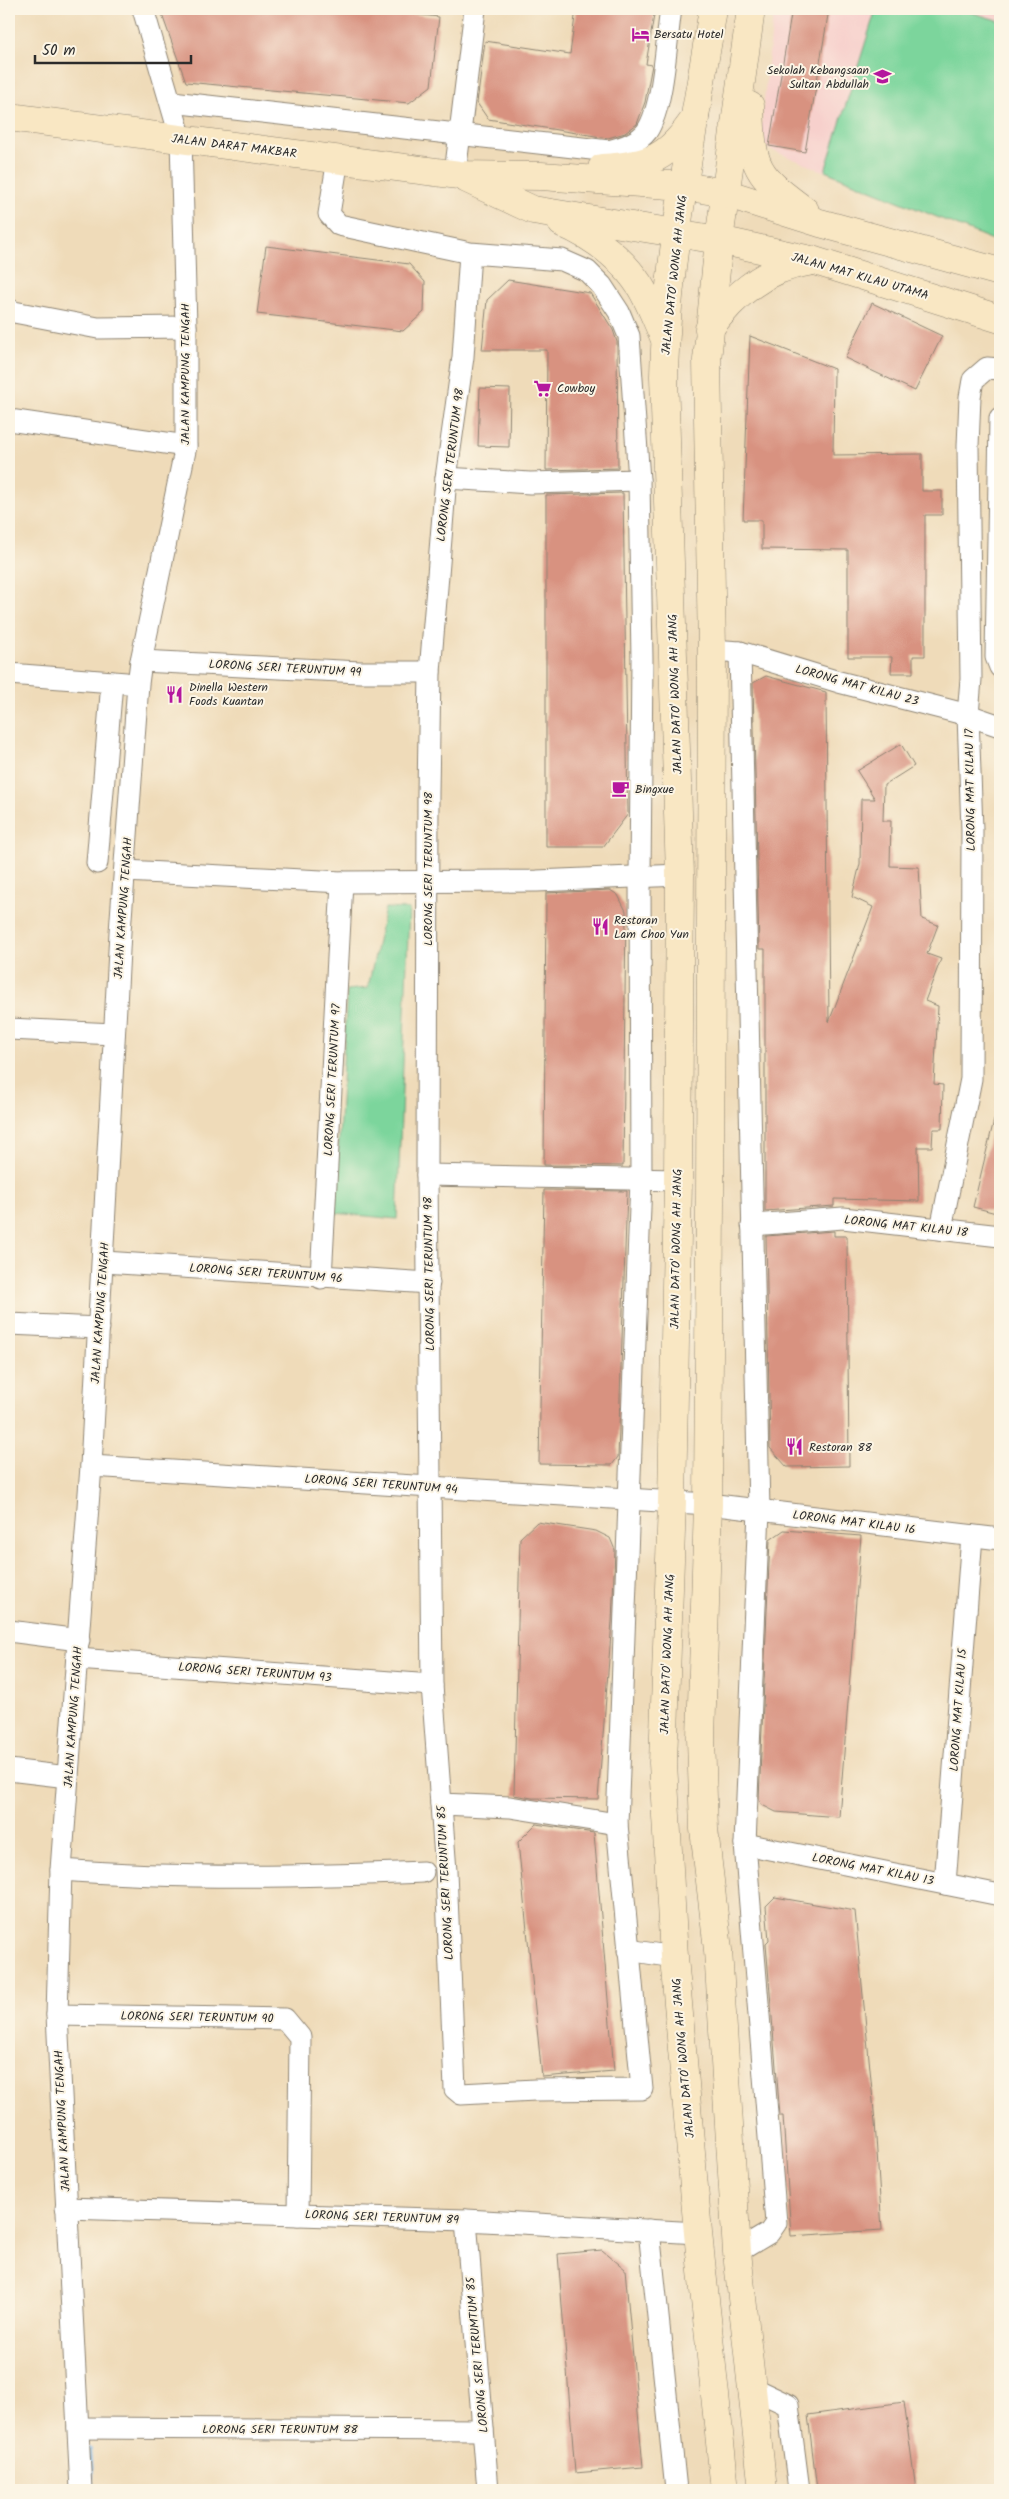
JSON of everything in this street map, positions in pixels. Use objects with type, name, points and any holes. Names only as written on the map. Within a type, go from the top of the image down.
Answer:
[{"type":"main road","name":"JALAN DATO' WONG AH JANG","points":[[713,9],[677,232],[665,339],[680,875],[678,1180],[672,1502],[663,1763],[674,1957],[698,2233],[725,2490]]},
{"type":"main road","points":[[749,22],[725,193],[709,330],[712,650],[708,1504],[701,1738],[704,1829],[718,1950],[736,2252],[763,2490]]},
{"type":"main road","points":[[749,22],[751,142],[754,159],[770,184],[820,223]]},
{"type":"main road","points":[[541,176],[599,168],[631,166],[654,160],[685,132],[697,114]]},
{"type":"main road","name":"JALAN DARAT MAKBAR","points":[[9,117],[457,175],[541,176],[684,186],[725,193]]},
{"type":"main road","name":"JALAN DARAT MAKBAR","points":[[457,175],[533,210],[677,232]]},
{"type":"main road","points":[[725,193],[820,223],[1000,272]]},
{"type":"main road","points":[[533,210],[586,233],[609,250],[640,286],[665,339]]},
{"type":"main road","name":"JALAN MAT KILAU UTAMA","points":[[677,232],[814,261],[1000,319]]},
{"type":"main road","points":[[960,305],[908,272],[905,267],[908,261],[913,258],[974,264]]},
{"type":"main road","points":[[709,330],[730,303],[764,277],[788,265],[814,261]]},
{"type":"street","name":"JALAN KAMPUNG TENGAH","points":[[81,2490],[57,2016],[61,1870],[91,1466],[104,1262],[114,1034],[138,684],[141,661],[186,446],[186,327],[181,139],[172,102],[143,9]]},
{"type":"street","points":[[457,175],[460,133],[475,9]]},
{"type":"street","points":[[172,102],[609,151],[632,144],[647,131],[659,100],[671,9]]},
{"type":"street","points":[[338,160],[329,214],[340,225],[470,253],[562,260],[587,272],[609,295],[619,312],[629,336],[639,480],[642,659],[640,877],[641,1180],[631,1499],[617,1824],[628,1950],[674,1957]]},
{"type":"street","name":"LORONG SERI TERUNTUM 98","points":[[430,1487],[427,1175],[430,672],[446,478],[463,357],[470,253]]},
{"type":"street","points":[[9,309],[14,312],[98,328],[186,327]]},
{"type":"street","name":"LORONG MAT KILAU 17","points":[[941,1229],[971,1079],[972,830],[968,715],[971,679],[968,446],[970,397],[973,380],[987,368],[1000,369]]},
{"type":"street","points":[[1000,418],[996,657],[1000,666]]},
{"type":"street","points":[[9,420],[186,446]]},
{"type":"street","points":[[446,478],[530,483],[639,480]]},
{"type":"street","name":"LORONG MAT KILAU 23","points":[[712,650],[740,652],[839,682],[968,715],[1000,726]]},
{"type":"street","points":[[736,2252],[769,2233],[776,2223],[745,1844],[758,1510],[740,652]]},
{"type":"street","points":[[642,659],[674,658]]},
{"type":"street","name":"LORONG SERI TERUNTUM 99","points":[[141,661],[360,672],[430,672]]},
{"type":"street","points":[[9,674],[138,684]]},
{"type":"street","points":[[97,863],[112,682]]},
{"type":"street","points":[[125,871],[342,882],[537,881],[680,875]]},
{"type":"street","name":"LORONG SERI TERUNTUM 97","points":[[321,1278],[342,882]]},
{"type":"street","points":[[9,1029],[114,1034]]},
{"type":"street","points":[[427,1175],[678,1180]]},
{"type":"street","name":"LORONG MAT KILAU 18","points":[[752,1225],[844,1218],[1000,1236]]},
{"type":"street","name":"LORONG SERI TERUNTUM 96","points":[[104,1262],[321,1278],[429,1283]]},
{"type":"street","points":[[9,1324],[99,1328]]},
{"type":"street","name":"LORONG SERI TERUNTUM 94","points":[[91,1466],[708,1504]]},
{"type":"street","name":"LORONG SERI TERUNTUM 85","points":[[430,1487],[432,1685],[441,1804],[456,2092],[461,2094],[536,2090],[642,2089],[628,1950]]},
{"type":"street","name":"LORONG MAT KILAU 16","points":[[708,1504],[1000,1539]]},
{"type":"street","name":"LORONG MAT KILAU 15","points":[[945,1884],[972,1536]]},
{"type":"street","name":"LORONG SERI TERUNTUM 93","points":[[9,1631],[78,1650],[432,1685]]},
{"type":"street","points":[[9,1770],[68,1776]]},
{"type":"street","points":[[441,1804],[510,1807],[617,1824]]},
{"type":"street","name":"LORONG MAT KILAU 13","points":[[745,1844],[1000,1895]]},
{"type":"street","points":[[61,1870],[143,1876],[289,1877],[423,1872]]},
{"type":"street","name":"LORONG SERI TERUNTUM 90","points":[[57,2016],[285,2019],[300,2038],[298,2215]]},
{"type":"street","name":"LORONG SERI TERUNTUM 89","points":[[66,2208],[466,2220],[698,2233]]},
{"type":"street","name":"LORONG SERI TERUMTUM 85","points":[[466,2220],[488,2490]]},
{"type":"street","points":[[649,2230],[676,2490]]},
{"type":"street","points":[[750,2387],[788,2405],[799,2490]]},
{"type":"street","name":"LORONG SERI TERUNTUM 88","points":[[78,2428],[483,2430]]},
{"type":"shaded area","name":"Sekolah Kebangsaan Sultan Abdullah","points":[[774,9],[1000,9],[1000,243],[759,145]]},
{"type":"green space","name":"Sekolah Kebangsaan Sultan Abdullah","points":[[876,9],[960,9],[1000,21],[1000,243],[825,171]]},
{"type":"green space","points":[[385,908],[409,909],[397,1219],[335,1213],[347,990],[368,988]]},
{"type":"building","points":[[160,9],[363,9],[439,17],[431,86],[409,103],[186,82]]},
{"type":"building","points":[[576,9],[655,9],[646,64],[652,65],[645,102],[637,124],[625,133],[608,138],[488,119],[477,103],[485,41],[570,54]]},
{"type":"building","points":[[792,9],[829,9],[805,152],[769,146]]},
{"type":"building","points":[[266,246],[409,264],[425,282],[424,312],[403,331],[257,314]]},
{"type":"building","points":[[508,280],[590,293],[613,330],[617,342],[618,468],[546,470],[547,350],[482,350],[487,300]]},
{"type":"building","points":[[872,303],[942,336],[915,391],[845,358]]},
{"type":"building","points":[[750,336],[834,369],[833,455],[922,454],[922,491],[942,491],[942,515],[925,515],[925,656],[913,656],[913,673],[891,673],[892,657],[848,657],[848,550],[762,549],[762,520],[743,520]]},
{"type":"building","points":[[480,388],[510,389],[509,447],[478,446]]},
{"type":"building","points":[[623,493],[628,814],[603,847],[546,847],[546,495]]},
{"type":"building","points":[[766,676],[826,692],[829,1022],[873,907],[852,897],[860,864],[861,799],[875,799],[857,771],[901,744],[914,766],[884,785],[883,821],[891,821],[890,866],[919,867],[922,919],[938,925],[927,954],[941,959],[925,1001],[938,1006],[934,1084],[943,1085],[942,1129],[933,1129],[932,1147],[918,1147],[919,1201],[834,1199],[834,1206],[765,1211],[765,949],[759,949],[753,683]]},
{"type":"building","points":[[610,890],[618,895],[626,911],[623,1166],[544,1165],[546,893]]},
{"type":"building","points":[[994,1120],[1000,1121],[1000,1214],[973,1207]]},
{"type":"building","points":[[544,1190],[627,1191],[618,1457],[612,1465],[539,1464]]},
{"type":"building","points":[[834,1231],[834,1236],[847,1236],[849,1466],[787,1467],[770,1448],[766,1236]]},
{"type":"building","points":[[537,1522],[596,1531],[610,1538],[615,1550],[612,1621],[598,1799],[532,1798],[514,1795],[520,1538]]},
{"type":"building","points":[[784,1530],[861,1536],[839,1817],[776,1812],[762,1805],[759,1800],[770,1540]]},
{"type":"building","points":[[536,1824],[594,1833],[614,2071],[542,2077],[518,1842]]},
{"type":"building","points":[[775,1897],[855,1911],[875,2122],[882,2230],[791,2236],[783,2116],[780,2116],[766,1943],[769,1940],[766,1906]]},
{"type":"building","points":[[602,2250],[625,2269],[643,2467],[575,2473],[558,2254]]},
{"type":"building","points":[[904,2402],[916,2490],[817,2490],[808,2415]]},
{"type":"waterway","points":[[89,2450],[92,2490]]},
{"type":"place","name":"Bersatu Hotel","points":[[640,34]]},
{"type":"place","name":"Sekolah Kebangsaan Sultan Abdullah","points":[[883,77]]},
{"type":"place","name":"Cowboy","points":[[543,388]]},
{"type":"place","name":"Dinella Western Foods Kuantan","points":[[175,694]]},
{"type":"place","name":"Bingxue","points":[[621,789]]},
{"type":"place","name":"Restoran Lam Choo Yun","points":[[600,927]]},
{"type":"place","name":"Restoran 88","points":[[795,1447]]}]
